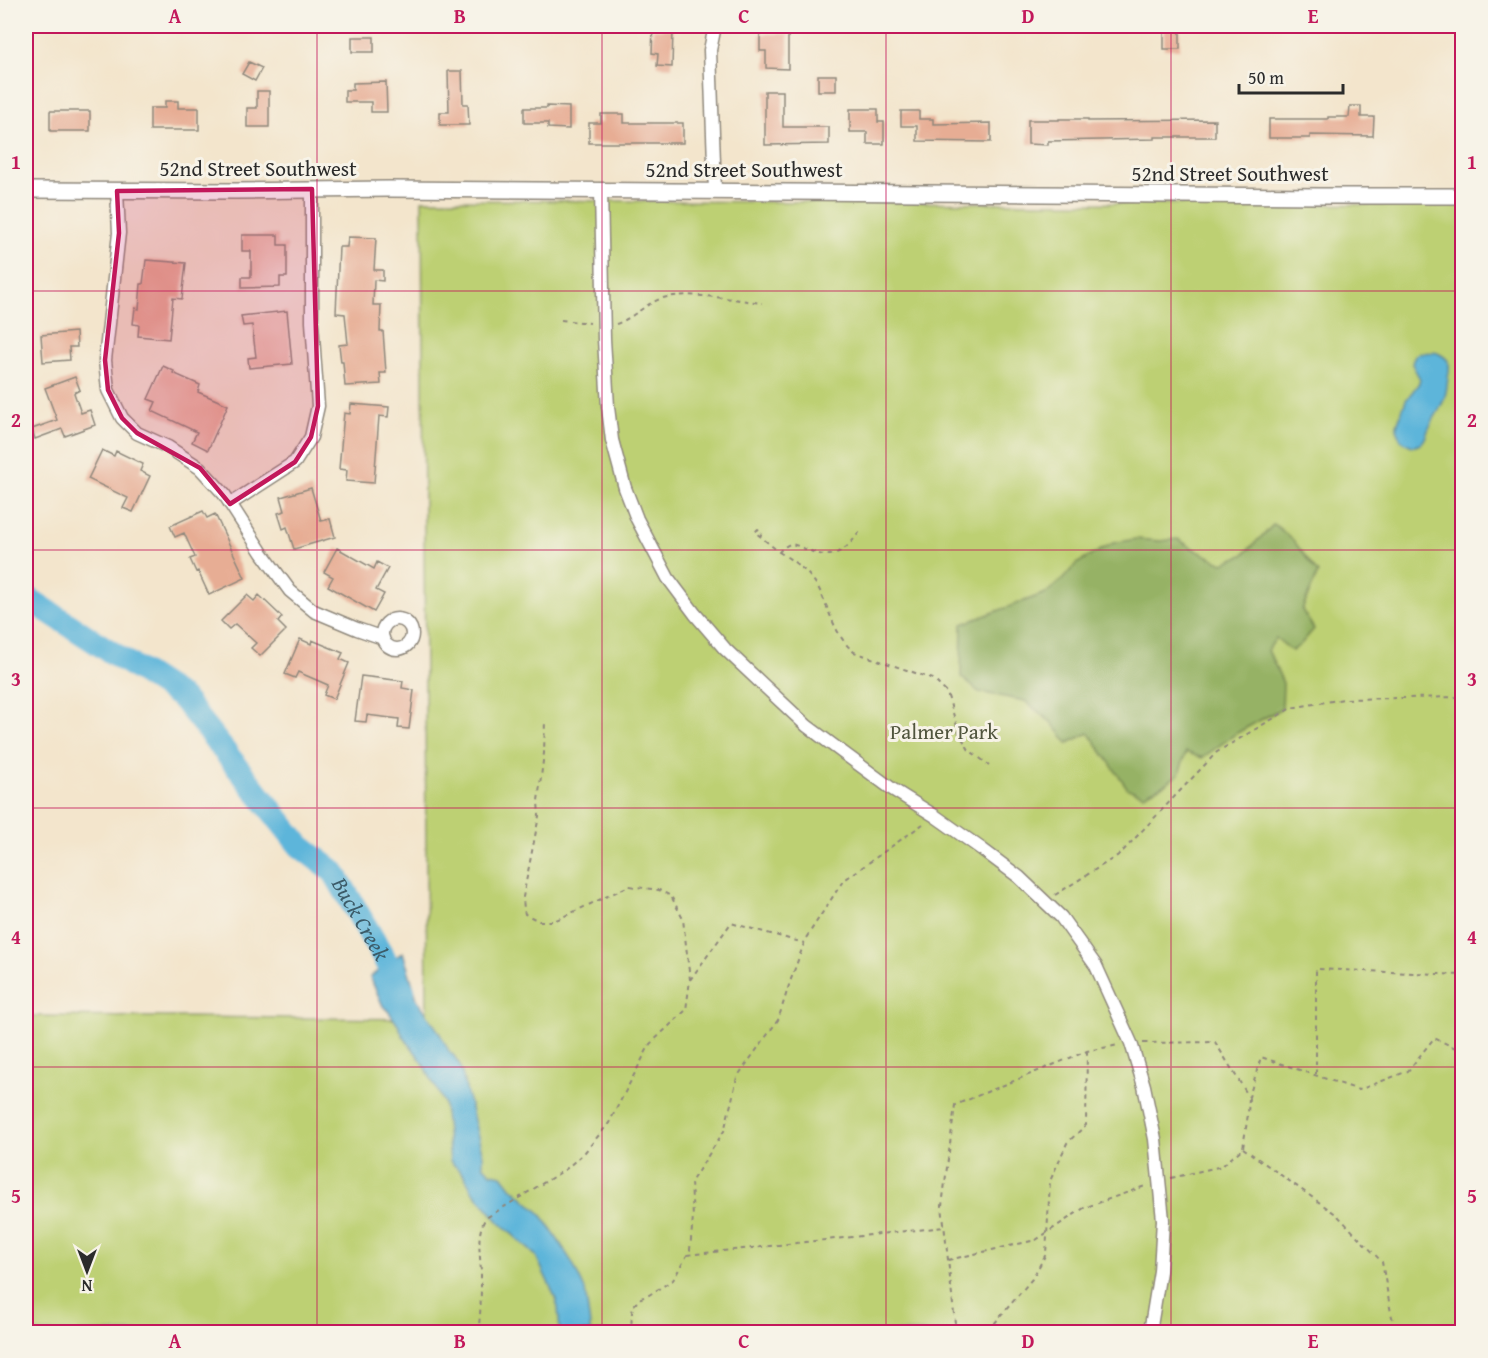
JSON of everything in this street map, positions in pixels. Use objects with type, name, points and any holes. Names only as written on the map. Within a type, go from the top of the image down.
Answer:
[{"type":"street","points":[[715,191],[710,50],[716,26]]},
{"type":"street","points":[[230,504],[295,462],[311,437],[318,406],[312,322],[312,189]]},
{"type":"street","name":"52nd Street Southwest","points":[[26,190],[601,190],[1462,196]]},
{"type":"street","points":[[601,190],[603,324],[608,407],[612,440],[625,488],[637,519],[668,578],[725,649],[807,726],[892,789],[935,816],[1019,877],[1061,917],[1096,966],[1131,1043],[1144,1086],[1155,1139],[1163,1220],[1160,1271],[1150,1332]]},
{"type":"street","points":[[117,191],[119,233],[105,360],[108,390],[122,418],[137,433],[168,447],[200,468],[224,494],[262,554],[290,591],[314,611],[383,638]]},
{"type":"path","points":[[561,320],[616,324],[653,302],[673,296],[762,303]]},
{"type":"path","points":[[779,552],[790,544],[821,555],[831,555],[847,547],[861,530]]},
{"type":"path","points":[[760,537],[790,559],[815,583],[835,627],[854,652],[933,680],[942,686],[947,693],[964,742],[974,755],[989,765]]},
{"type":"path","points":[[1045,902],[1120,854],[1217,752],[1291,708],[1343,699],[1462,697]]},
{"type":"path","points":[[478,1332],[480,1237],[486,1218],[566,1169],[585,1152],[609,1123],[650,1044],[686,1010],[690,980],[683,919],[671,896],[660,890],[629,886],[554,921],[539,921],[525,915],[523,897],[539,816],[538,801],[544,753],[545,720]]},
{"type":"path","points":[[631,1332],[634,1305],[641,1298],[673,1280],[690,1250],[693,1217],[691,1182],[724,1131],[736,1077],[778,1020],[806,938],[843,881],[935,816]]},
{"type":"path","points":[[690,980],[731,923],[804,944]]},
{"type":"path","points":[[1316,1076],[1316,969],[1462,975]]},
{"type":"path","points":[[948,1260],[1036,1240],[1084,1208],[1159,1181],[1222,1166],[1244,1148],[1249,1097],[1261,1057],[1359,1090],[1408,1071],[1434,1038],[1462,1051]]},
{"type":"path","points":[[956,1332],[942,1206],[955,1105],[1087,1051],[1131,1043],[1215,1042],[1249,1097]]},
{"type":"path","points":[[992,1332],[994,1324],[1032,1279],[1046,1254],[1050,1180],[1067,1143],[1086,1125],[1087,1051]]},
{"type":"path","points":[[1244,1148],[1337,1215],[1382,1262],[1396,1332]]},
{"type":"path","points":[[687,1255],[944,1227]]},
{"type":"highlighted area","points":[[312,189],[318,406],[311,437],[295,462],[230,504],[200,468],[137,433],[122,418],[108,390],[105,360],[119,233],[117,191]]},
{"type":"green space","name":"Palmer Park","points":[[422,200],[1462,205],[1462,1332],[26,1332],[26,1016],[427,1019]]},
{"type":"green space","points":[[1274,524],[1293,540],[1318,573],[1302,610],[1314,629],[1292,651],[1276,638],[1268,650],[1283,683],[1282,708],[1237,733],[1202,758],[1186,752],[1179,774],[1144,795],[1128,789],[1089,733],[1068,743],[1052,723],[1025,701],[979,692],[961,677],[962,624],[1046,593],[1076,564],[1113,543],[1136,539],[1160,541],[1178,539],[1223,563],[1243,555]]},
{"type":"water","points":[[1435,352],[1444,356],[1449,365],[1446,394],[1424,440],[1421,444],[1411,446],[1401,440],[1397,425],[1406,400],[1420,379],[1412,364],[1413,359],[1418,354]]},
{"type":"water","points":[[403,952],[417,999],[460,1065],[483,1156],[483,1165],[491,1173],[502,1175],[546,1221],[572,1262],[585,1290],[590,1332],[560,1332],[555,1297],[536,1256],[499,1222],[472,1190],[464,1175],[450,1161],[444,1103],[421,1060],[383,1006],[370,977]]},
{"type":"building","points":[[1164,26],[1180,26],[1180,49],[1164,49]]},
{"type":"building","points":[[653,29],[673,29],[672,67],[657,66],[658,54],[652,53]]},
{"type":"building","points":[[760,34],[788,34],[788,69],[766,68],[766,51],[760,51]]},
{"type":"building","points":[[352,37],[374,37],[374,52],[352,52]]},
{"type":"building","points":[[249,62],[262,68],[255,81],[242,74]]},
{"type":"building","points":[[448,71],[462,71],[463,104],[468,104],[469,125],[440,125],[440,112],[449,112]]},
{"type":"building","points":[[818,75],[836,75],[836,91],[818,91]]},
{"type":"building","points":[[386,82],[387,112],[371,112],[371,102],[345,102],[345,90],[353,90],[353,83]]},
{"type":"building","points":[[257,91],[269,91],[269,127],[247,127],[247,108],[257,108]]},
{"type":"building","points":[[765,91],[783,91],[783,127],[829,127],[829,144],[765,145]]},
{"type":"building","points":[[165,101],[178,101],[178,108],[199,108],[199,130],[150,130],[150,108],[165,108]]},
{"type":"building","points":[[547,106],[569,107],[569,129],[548,128],[548,123],[524,123],[524,108],[547,108]]},
{"type":"building","points":[[1350,106],[1361,106],[1361,117],[1374,117],[1373,136],[1310,135],[1310,138],[1269,138],[1269,119],[1349,117]]},
{"type":"building","points":[[850,109],[878,109],[878,122],[884,122],[884,144],[867,144],[867,132],[850,132]]},
{"type":"building","points":[[50,111],[90,111],[90,131],[50,131]]},
{"type":"building","points":[[901,111],[919,111],[919,119],[933,119],[933,124],[991,123],[991,142],[917,141],[917,126],[901,126]]},
{"type":"building","points":[[601,114],[624,114],[624,123],[683,123],[683,143],[589,143],[589,123],[601,123]]},
{"type":"building","points":[[1088,119],[1088,121],[1215,120],[1215,137],[1048,141],[1048,145],[1028,144],[1028,120]]},
{"type":"building","points":[[242,235],[278,235],[278,245],[287,245],[287,277],[280,277],[280,287],[242,288],[242,277],[251,277],[251,251],[242,251]]},
{"type":"building","points":[[348,237],[376,238],[374,270],[383,270],[383,281],[374,280],[373,305],[381,305],[380,331],[383,331],[386,373],[380,373],[381,384],[345,386],[339,345],[348,344],[345,314],[336,313],[339,247],[347,247]]},
{"type":"building","points":[[146,260],[186,263],[182,299],[173,298],[169,339],[138,336],[139,325],[133,324],[135,308],[139,309]]},
{"type":"building","points":[[287,311],[292,364],[249,368],[248,358],[256,357],[252,325],[243,326],[241,316]]},
{"type":"building","points":[[76,332],[77,347],[69,347],[70,360],[43,362],[41,335]]},
{"type":"building","points":[[163,366],[200,385],[198,392],[228,405],[208,450],[192,442],[197,432],[152,411],[156,402],[148,399]]},
{"type":"building","points":[[75,377],[80,390],[74,393],[81,413],[90,410],[95,425],[65,436],[62,429],[35,439],[32,429],[57,420],[45,388]]},
{"type":"building","points":[[351,404],[389,407],[388,417],[379,416],[374,483],[346,481],[347,470],[339,469],[344,413],[350,414]]},
{"type":"building","points":[[102,450],[114,456],[116,451],[143,464],[140,471],[150,476],[133,512],[123,508],[128,498],[88,479]]},
{"type":"building","points":[[311,488],[321,521],[330,519],[335,537],[294,549],[287,527],[283,529],[278,513],[285,511],[281,497]]},
{"type":"building","points":[[203,511],[207,518],[215,514],[245,578],[209,595],[190,559],[195,557],[184,533],[175,537],[170,526]]},
{"type":"building","points":[[337,548],[374,569],[377,562],[388,568],[376,590],[384,594],[374,612],[328,586],[333,577],[324,572]]},
{"type":"building","points":[[247,595],[254,601],[259,595],[282,617],[278,622],[286,630],[260,656],[251,648],[256,643],[235,624],[229,629],[221,621]]},
{"type":"building","points":[[300,639],[311,644],[312,640],[343,653],[340,659],[349,663],[334,699],[324,695],[328,685],[298,672],[295,678],[285,674]]},
{"type":"building","points":[[361,676],[403,681],[402,688],[414,690],[409,729],[398,728],[399,719],[367,715],[366,722],[355,721]]},
{"type":"waterway","name":"Buck Creek","points":[[26,597],[182,698],[300,846],[334,872],[403,991]]}]
